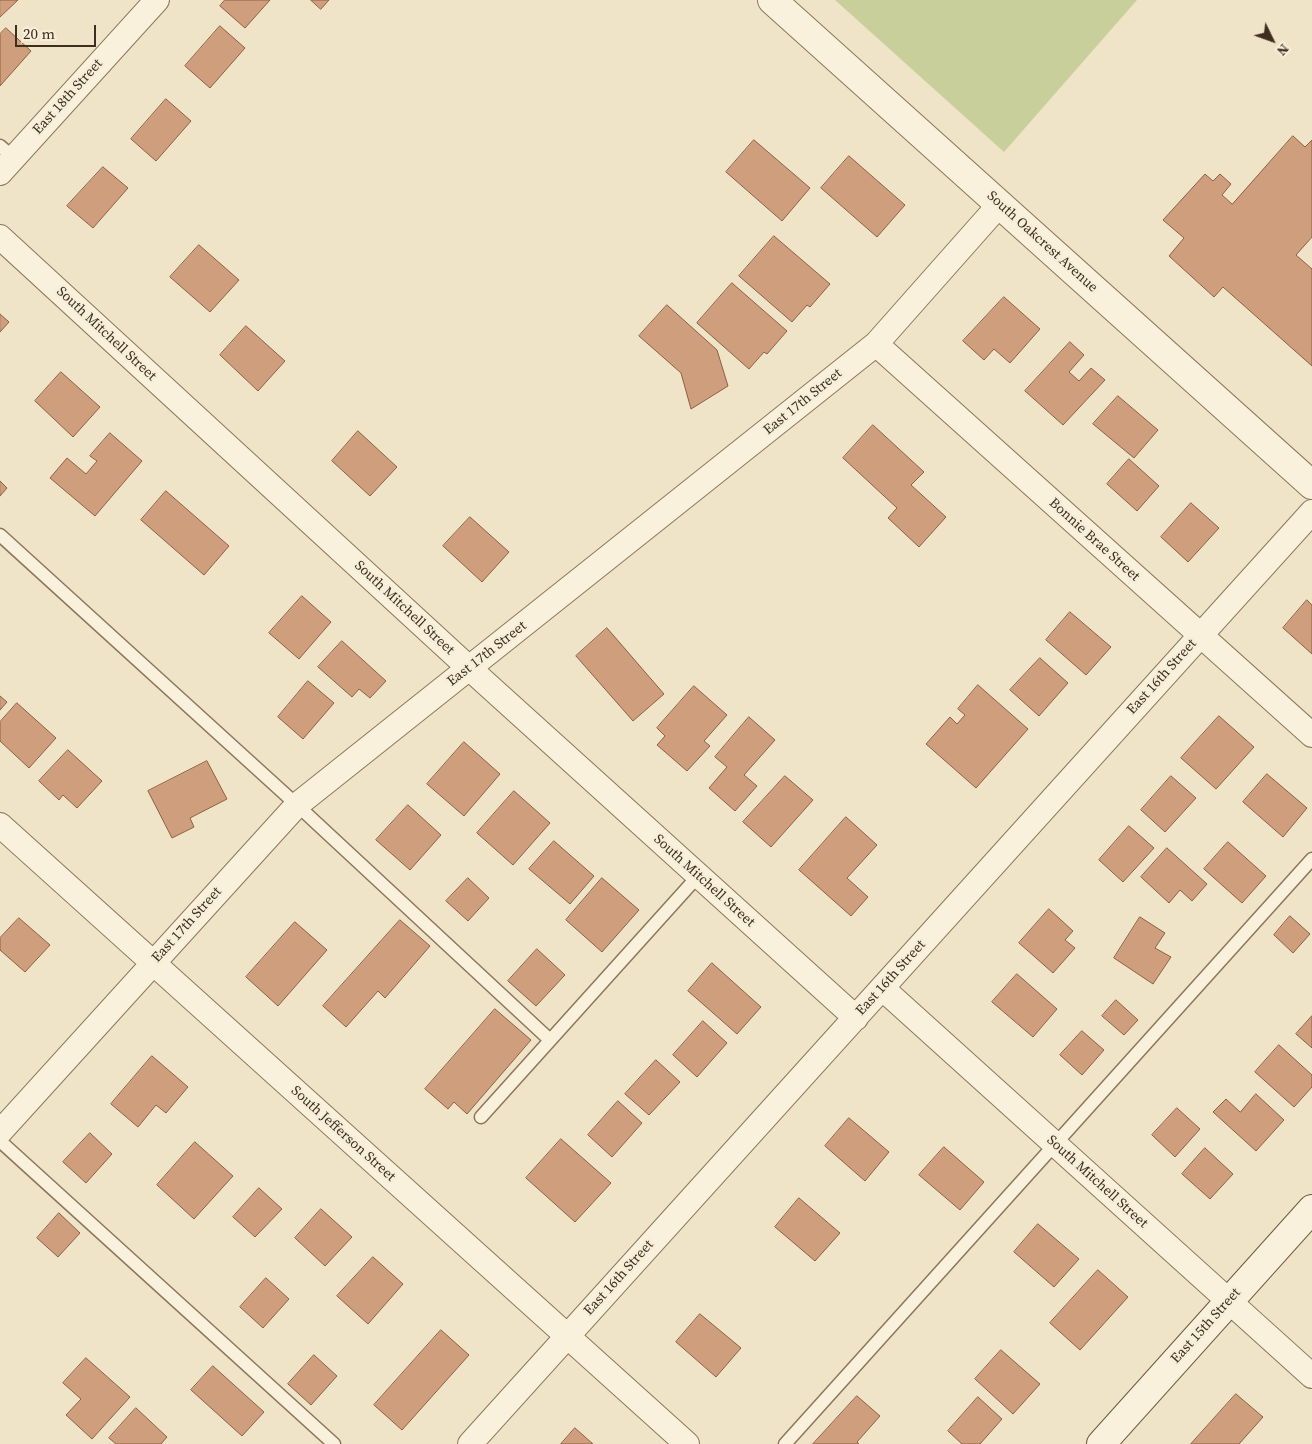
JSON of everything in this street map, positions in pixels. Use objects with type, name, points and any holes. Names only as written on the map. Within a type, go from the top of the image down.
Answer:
[{"type":"street","name":"South Oakcrest Avenue","points":[[772,0],[1312,485]]},
{"type":"street","name":"East 18th Street","points":[[4,159],[151,2]]},
{"type":"street","name":"East 17th Street","points":[[0,1132],[297,805],[876,344],[1000,204]]},
{"type":"street","name":"South Mitchell Street","points":[[0,237],[469,668],[856,1018]]},
{"type":"street","name":"Bonnie Brae Street","points":[[876,344],[1312,735]]},
{"type":"street","name":"East 16th Street","points":[[470,1444],[1312,512]]},
{"type":"street","name":"South Jefferson Street","points":[[0,825],[687,1444]]},
{"type":"street","name":"South Mitchell Street","points":[[882,988],[1312,1376]]},
{"type":"street","name":"East 15th Street","points":[[1101,1444],[1312,1209]]},
{"type":"lane","points":[[0,535],[297,805],[550,1040]]},
{"type":"lane","points":[[784,1444],[1056,1145],[1312,859]]},
{"type":"lane","points":[[481,1117],[698,876]]},
{"type":"lane","points":[[0,1141],[334,1444]]},
{"type":"green space","points":[[835,0],[1137,0],[1004,152]]},
{"type":"building","points":[[0,0],[18,0],[0,17]]},
{"type":"building","points":[[225,0],[270,0],[245,28],[220,6]]},
{"type":"building","points":[[311,0],[329,0],[321,9]]},
{"type":"building","points":[[220,26],[245,48],[210,88],[185,66]]},
{"type":"building","points":[[6,28],[31,51],[0,86],[0,34]]},
{"type":"building","points":[[166,99],[191,121],[156,161],[131,139]]},
{"type":"building","points":[[1293,136],[1305,147],[1312,140],[1312,237],[1296,255],[1312,269],[1312,366],[1223,287],[1214,297],[1169,256],[1184,238],[1163,220],[1205,174],[1213,181],[1220,174],[1231,184],[1222,195],[1232,204]]},
{"type":"building","points":[[754,140],[810,188],[782,221],[726,172]]},
{"type":"building","points":[[849,156],[905,205],[877,237],[821,188]]},
{"type":"building","points":[[103,167],[128,188],[93,228],[67,206]]},
{"type":"building","points":[[774,236],[830,284],[810,307],[807,305],[792,322],[739,276]]},
{"type":"building","points":[[199,245],[239,280],[210,312],[170,277]]},
{"type":"building","points":[[732,283],[787,331],[767,354],[764,352],[749,369],[697,323]]},
{"type":"building","points":[[1004,297],[1040,329],[1010,363],[994,349],[984,360],[963,341]]},
{"type":"building","points":[[667,305],[717,350],[728,386],[691,409],[681,373],[639,336]]},
{"type":"building","points":[[0,314],[9,322],[0,332]]},
{"type":"building","points":[[246,326],[285,361],[258,391],[220,355]]},
{"type":"building","points":[[1070,342],[1084,355],[1069,372],[1079,381],[1091,368],[1105,380],[1063,425],[1025,391]]},
{"type":"building","points":[[61,372],[100,407],[73,437],[35,401]]},
{"type":"building","points":[[1118,396],[1158,430],[1134,458],[1093,424]]},
{"type":"building","points":[[873,425],[924,472],[911,485],[946,517],[919,547],[888,518],[897,508],[843,458]]},
{"type":"building","points":[[358,431],[397,467],[370,496],[332,461]]},
{"type":"building","points":[[110,433],[142,461],[95,516],[50,478],[67,458],[86,474],[97,461],[90,456]]},
{"type":"building","points":[[1129,459],[1159,486],[1137,511],[1107,484]]},
{"type":"building","points":[[0,481],[7,488],[0,496]]},
{"type":"building","points":[[166,491],[229,546],[204,575],[141,520]]},
{"type":"building","points":[[1191,503],[1219,528],[1188,562],[1161,537]]},
{"type":"building","points":[[470,517],[509,552],[482,582],[443,546]]},
{"type":"building","points":[[302,596],[331,622],[299,659],[269,633]]},
{"type":"building","points":[[1307,600],[1312,605],[1312,654],[1283,628]]},
{"type":"building","points":[[1070,612],[1111,647],[1086,675],[1046,640]]},
{"type":"building","points":[[607,628],[664,694],[633,721],[576,656]]},
{"type":"building","points":[[342,641],[386,681],[370,698],[359,689],[352,697],[318,667]]},
{"type":"building","points":[[1040,658],[1068,683],[1039,716],[1010,690]]},
{"type":"building","points":[[308,681],[334,703],[303,739],[278,717]]},
{"type":"building","points":[[978,685],[1028,729],[976,788],[926,744],[950,717],[957,724],[965,715],[958,709]]},
{"type":"building","points":[[694,686],[727,715],[704,741],[710,746],[687,771],[657,745],[665,736],[657,728]]},
{"type":"building","points":[[0,696],[7,702],[0,710]]},
{"type":"building","points":[[17,703],[56,738],[29,768],[0,741],[0,722]]},
{"type":"building","points":[[1219,716],[1254,747],[1216,789],[1181,758]]},
{"type":"building","points":[[749,717],[775,740],[744,775],[757,786],[735,811],[709,788],[727,767],[715,757]]},
{"type":"building","points":[[464,742],[500,774],[464,816],[427,784]]},
{"type":"building","points":[[68,750],[102,781],[77,808],[63,795],[59,800],[39,781]]},
{"type":"building","points":[[207,761],[227,799],[190,818],[194,827],[172,838],[148,791]]},
{"type":"building","points":[[1267,774],[1307,808],[1283,837],[1243,802]]},
{"type":"building","points":[[785,776],[813,800],[771,847],[743,822]]},
{"type":"building","points":[[1171,776],[1196,798],[1165,832],[1141,810]]},
{"type":"building","points":[[514,791],[550,823],[513,865],[477,833]]},
{"type":"building","points":[[408,805],[441,835],[410,870],[376,840]]},
{"type":"building","points":[[846,817],[877,845],[847,878],[868,897],[851,916],[799,870]]},
{"type":"building","points":[[1129,826],[1154,848],[1123,882],[1099,860]]},
{"type":"building","points":[[554,841],[594,876],[570,904],[529,869]]},
{"type":"building","points":[[1228,842],[1266,876],[1242,903],[1204,869]]},
{"type":"building","points":[[1167,848],[1207,884],[1192,901],[1180,890],[1169,903],[1141,877]]},
{"type":"building","points":[[468,878],[489,898],[468,921],[446,901]]},
{"type":"building","points":[[602,878],[639,910],[602,952],[566,920]]},
{"type":"building","points":[[1049,909],[1073,931],[1065,940],[1075,948],[1053,973],[1019,943]]},
{"type":"building","points":[[1290,916],[1310,934],[1293,953],[1274,935]]},
{"type":"building","points":[[1140,917],[1165,933],[1155,948],[1171,957],[1153,984],[1114,958]]},
{"type":"building","points":[[19,918],[50,945],[25,972],[0,950],[0,938]]},
{"type":"building","points":[[400,920],[430,946],[385,998],[378,991],[346,1027],[323,1006]]},
{"type":"building","points":[[295,922],[327,950],[278,1006],[246,977]]},
{"type":"building","points":[[537,949],[565,975],[536,1006],[508,981]]},
{"type":"building","points":[[712,963],[761,1007],[737,1034],[688,991]]},
{"type":"building","points":[[1017,974],[1057,1009],[1033,1037],[992,1002]]},
{"type":"building","points":[[1116,1000],[1138,1020],[1124,1035],[1102,1016]]},
{"type":"building","points":[[495,1009],[531,1040],[467,1114],[454,1102],[448,1109],[425,1089]]},
{"type":"building","points":[[1312,1016],[1312,1048],[1296,1034]]},
{"type":"building","points":[[703,1021],[727,1043],[697,1077],[673,1055]]},
{"type":"building","points":[[1082,1031],[1104,1050],[1082,1075],[1060,1055]]},
{"type":"building","points":[[1279,1045],[1312,1075],[1312,1087],[1294,1107],[1255,1072]]},
{"type":"building","points":[[152,1056],[188,1087],[166,1113],[156,1105],[138,1127],[111,1104]]},
{"type":"building","points":[[656,1060],[680,1082],[649,1115],[625,1094]]},
{"type":"building","points":[[1256,1094],[1284,1120],[1256,1151],[1213,1112],[1226,1099],[1240,1112]]},
{"type":"building","points":[[618,1101],[642,1123],[612,1157],[588,1135]]},
{"type":"building","points":[[1177,1108],[1200,1129],[1175,1157],[1152,1135]]},
{"type":"building","points":[[849,1118],[889,1152],[865,1181],[825,1146]]},
{"type":"building","points":[[90,1133],[112,1154],[86,1183],[63,1162]]},
{"type":"building","points":[[561,1139],[611,1183],[575,1222],[526,1178]]},
{"type":"building","points":[[195,1142],[233,1176],[194,1219],[157,1185]]},
{"type":"building","points":[[944,1147],[984,1182],[960,1210],[919,1175]]},
{"type":"building","points":[[1205,1148],[1233,1174],[1210,1199],[1182,1174]]},
{"type":"building","points":[[259,1188],[282,1209],[255,1237],[233,1217]]},
{"type":"building","points":[[799,1198],[840,1233],[815,1261],[775,1227]]},
{"type":"building","points":[[321,1209],[352,1237],[325,1266],[295,1238]]},
{"type":"building","points":[[59,1213],[80,1233],[58,1257],[37,1238]]},
{"type":"building","points":[[1038,1224],[1079,1259],[1054,1287],[1014,1252]]},
{"type":"building","points":[[373,1257],[403,1284],[368,1324],[337,1296]]},
{"type":"building","points":[[1098,1270],[1128,1297],[1080,1350],[1050,1323]]},
{"type":"building","points":[[266,1278],[289,1299],[263,1328],[240,1307]]},
{"type":"building","points":[[700,1314],[741,1348],[716,1377],[676,1342]]},
{"type":"building","points":[[441,1330],[469,1355],[402,1430],[374,1405]]},
{"type":"building","points":[[1001,1350],[1040,1384],[1013,1414],[975,1379]]},
{"type":"building","points":[[314,1355],[337,1376],[311,1405],[288,1384]]},
{"type":"building","points":[[86,1358],[130,1397],[92,1439],[66,1415],[81,1399],[63,1383]]},
{"type":"building","points":[[213,1366],[264,1412],[242,1436],[191,1390]]},
{"type":"building","points":[[1236,1394],[1263,1417],[1239,1444],[1191,1444]]},
{"type":"building","points":[[857,1396],[880,1416],[857,1442],[859,1444],[813,1444]]},
{"type":"building","points":[[978,1397],[1002,1419],[980,1444],[962,1444],[948,1431]]},
{"type":"building","points":[[136,1408],[167,1437],[161,1444],[116,1444],[109,1438]]},
{"type":"building","points":[[575,1428],[593,1444],[561,1444]]}]
